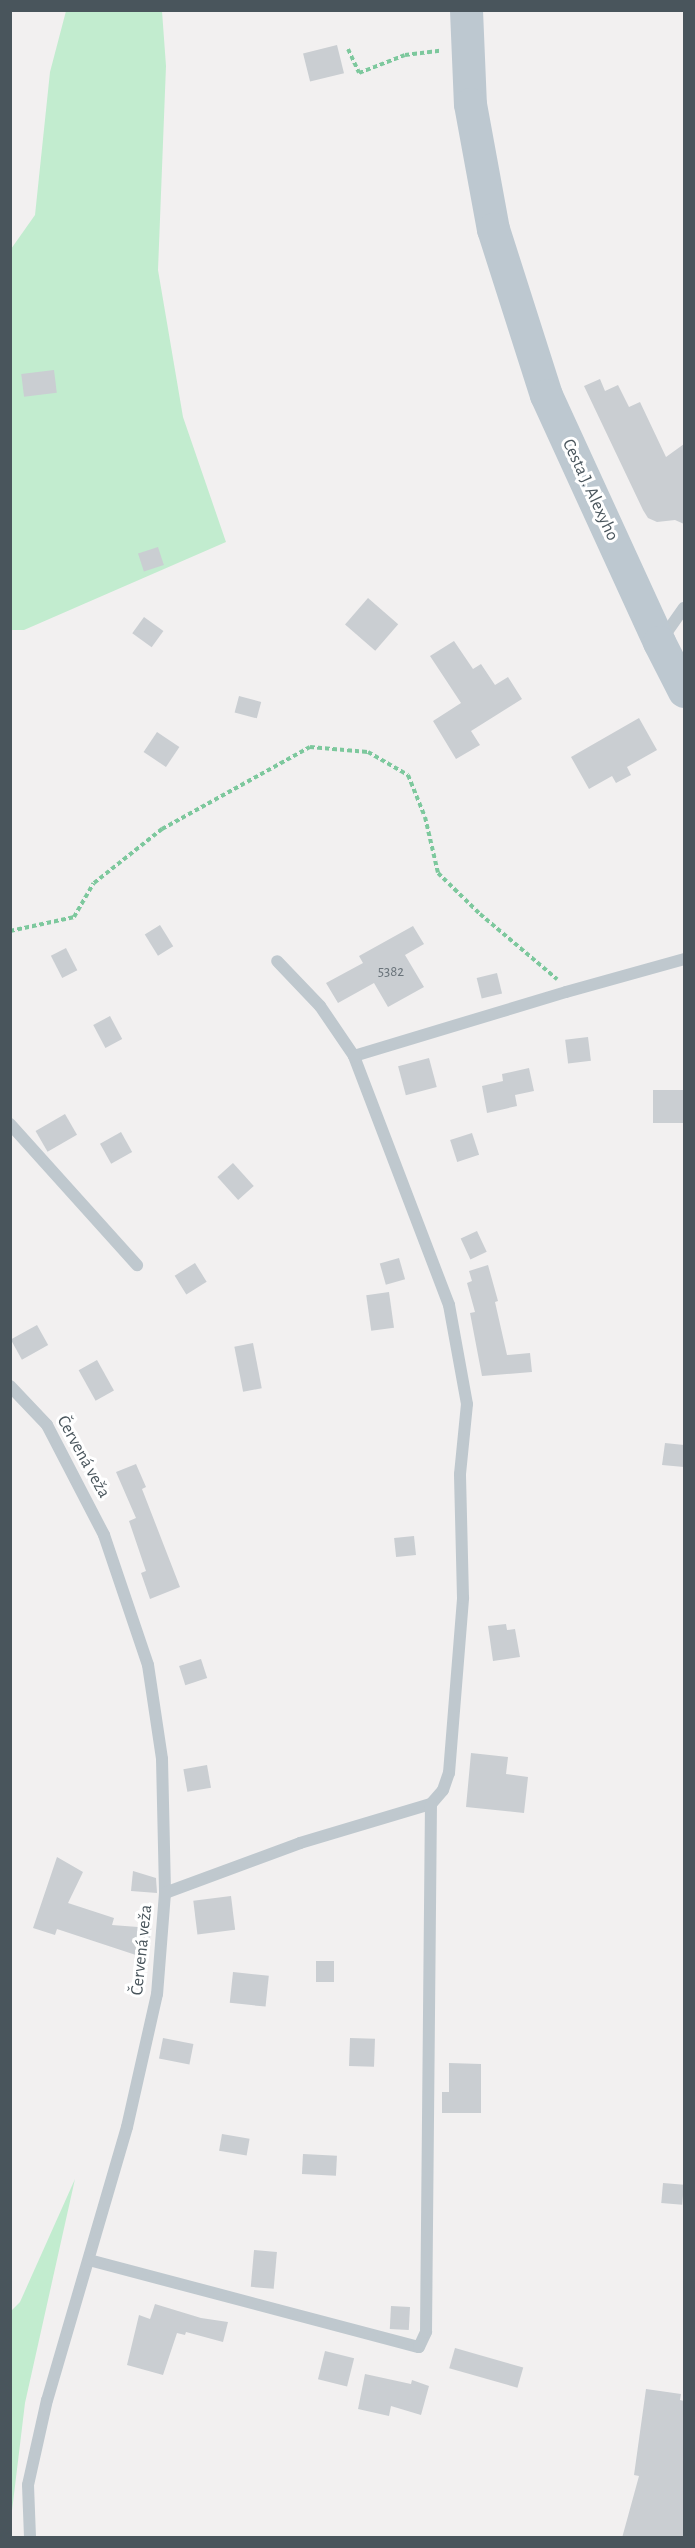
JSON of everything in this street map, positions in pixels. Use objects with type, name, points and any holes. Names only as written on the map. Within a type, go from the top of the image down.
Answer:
[{"type":"main road","name":"Cesta J. Alexyho","points":[[466,10],[470,104],[493,229],[510,283],[546,395],[659,642],[684,691]]},
{"type":"lane","points":[[659,642],[684,608]]},
{"type":"lane","points":[[354,1056],[684,959]]},
{"type":"lane","points":[[165,1893],[300,1843],[431,1804],[442,1790],[449,1773],[463,1598],[460,1474],[467,1404],[449,1305],[354,1056],[321,1006],[277,961]]},
{"type":"lane","points":[[10,1124],[137,1265]]},
{"type":"lane","name":"Červená veža","points":[[10,1386],[47,1425],[104,1535],[148,1665],[162,1759],[165,1893],[156,1994],[128,2127],[47,2400],[28,2485],[30,2538]]},
{"type":"lane","points":[[89,2260],[419,2347],[426,2332],[431,1804]]},
{"type":"path","points":[[348,49],[359,73],[405,55],[468,48]]},
{"type":"path","points":[[10,931],[74,917],[94,884],[162,828],[310,747],[368,752],[408,775],[425,817],[438,873],[480,914],[555,976],[566,992]]},
{"type":"green space","points":[[66,11],[162,11],[166,66],[158,270],[183,417],[226,542],[24,630],[11,630],[11,249],[35,215],[50,72]]},
{"type":"green space","points":[[75,2179],[25,2403],[11,2519],[11,2311],[20,2302]]},
{"type":"building","points":[[337,45],[344,73],[310,82],[303,53]]},
{"type":"building","points":[[54,370],[57,393],[24,397],[21,374]]},
{"type":"building","points":[[600,379],[605,391],[618,385],[629,407],[640,402],[666,457],[684,444],[684,524],[675,520],[657,522],[648,518],[643,510],[584,386]]},
{"type":"building","points":[[158,547],[164,565],[144,572],[138,553]]},
{"type":"building","points":[[368,598],[398,624],[375,651],[345,624]]},
{"type":"building","points":[[144,617],[163,631],[152,647],[132,633]]},
{"type":"building","points":[[454,641],[473,669],[481,664],[495,685],[508,677],[522,699],[471,731],[480,745],[456,759],[433,721],[461,703],[430,656]]},
{"type":"building","points":[[239,696],[261,702],[257,718],[235,712]]},
{"type":"building","points":[[639,718],[657,750],[627,767],[631,775],[616,783],[612,776],[589,789],[571,757]]},
{"type":"building","points":[[157,732],[179,747],[166,767],[144,752]]},
{"type":"building","points":[[160,925],[173,946],[158,956],[145,935]]},
{"type":"building","points":[[413,926],[424,944],[405,955],[424,987],[388,1007],[374,983],[338,1003],[326,983],[363,963],[359,956]]},
{"type":"building","points":[[66,948],[77,970],[62,978],[51,956]]},
{"type":"building","points":[[497,973],[502,993],[482,998],[477,978]]},
{"type":"building","points":[[110,1016],[122,1039],[105,1048],[93,1025]]},
{"type":"building","points":[[588,1037],[591,1061],[568,1064],[565,1040]]},
{"type":"building","points":[[429,1058],[437,1087],[406,1095],[398,1066]]},
{"type":"building","points":[[529,1068],[534,1091],[515,1095],[517,1106],[487,1113],[482,1086],[503,1081],[502,1074]]},
{"type":"building","points":[[653,1090],[684,1090],[684,1123],[653,1123]]},
{"type":"building","points":[[65,1114],[77,1135],[48,1152],[36,1131]]},
{"type":"building","points":[[121,1132],[132,1152],[111,1164],[100,1144]]},
{"type":"building","points":[[472,1133],[479,1155],[457,1162],[450,1140]]},
{"type":"building","points":[[233,1163],[254,1186],[238,1200],[217,1177]]},
{"type":"building","points":[[477,1231],[487,1252],[470,1259],[461,1239]]},
{"type":"building","points":[[399,1258],[405,1279],[386,1285],[380,1264]]},
{"type":"building","points":[[195,1263],[207,1282],[186,1294],[175,1276]]},
{"type":"building","points":[[488,1265],[498,1301],[495,1302],[507,1355],[530,1353],[532,1372],[482,1376],[470,1313],[475,1312],[467,1283],[472,1281],[469,1271]]},
{"type":"building","points":[[389,1292],[394,1328],[371,1331],[366,1295]]},
{"type":"building","points":[[37,1325],[48,1345],[22,1360],[11,1340]]},
{"type":"building","points":[[253,1343],[262,1388],[243,1392],[234,1347]]},
{"type":"building","points":[[97,1360],[114,1391],[96,1401],[79,1370]]},
{"type":"building","points":[[665,1443],[684,1445],[684,1467],[662,1465]]},
{"type":"building","points":[[136,1464],[146,1487],[142,1489],[180,1587],[150,1599],[141,1573],[146,1571],[129,1521],[136,1518],[116,1472]]},
{"type":"building","points":[[414,1536],[416,1555],[396,1557],[394,1538]]},
{"type":"building","points":[[506,1624],[507,1630],[515,1629],[520,1657],[493,1661],[488,1626]]},
{"type":"building","points":[[201,1659],[207,1678],[185,1685],[179,1666]]},
{"type":"building","points":[[471,1753],[508,1757],[506,1774],[528,1777],[524,1813],[466,1807]]},
{"type":"building","points":[[207,1765],[211,1788],[187,1792],[183,1769]]},
{"type":"building","points":[[57,1857],[83,1872],[68,1903],[114,1918],[112,1925],[151,1928],[148,1959],[57,1929],[55,1935],[33,1928]]},
{"type":"building","points":[[133,1871],[156,1878],[157,1893],[131,1891]]},
{"type":"building","points":[[231,1896],[235,1930],[197,1934],[193,1901]]},
{"type":"building","points":[[316,1961],[334,1961],[334,1982],[316,1982]]},
{"type":"building","points":[[233,1972],[269,1976],[266,2007],[230,2003]]},
{"type":"building","points":[[163,2038],[193,2044],[189,2065],[159,2059]]},
{"type":"building","points":[[350,2038],[375,2039],[374,2067],[349,2066]]},
{"type":"building","points":[[449,2063],[481,2064],[481,2113],[442,2113],[442,2092],[449,2092]]},
{"type":"building","points":[[222,2134],[250,2139],[247,2156],[219,2151]]},
{"type":"building","points":[[303,2154],[337,2156],[336,2176],[302,2174]]},
{"type":"building","points":[[663,2183],[684,2185],[682,2205],[661,2203]]},
{"type":"building","points":[[254,2250],[277,2252],[274,2289],[251,2287]]},
{"type":"building","points":[[155,2304],[201,2318],[228,2322],[223,2342],[186,2332],[185,2335],[177,2333],[163,2375],[127,2365],[139,2315],[150,2319]]},
{"type":"building","points":[[391,2306],[410,2307],[409,2330],[390,2329]]},
{"type":"building","points":[[455,2348],[523,2368],[517,2388],[449,2368]]},
{"type":"building","points":[[325,2351],[354,2358],[347,2386],[318,2379]]},
{"type":"building","points":[[365,2374],[411,2384],[412,2380],[429,2386],[421,2415],[391,2406],[389,2416],[358,2409]]},
{"type":"building","points":[[646,2389],[681,2394],[680,2400],[684,2401],[684,2538],[622,2538],[639,2476],[634,2475]]}]
